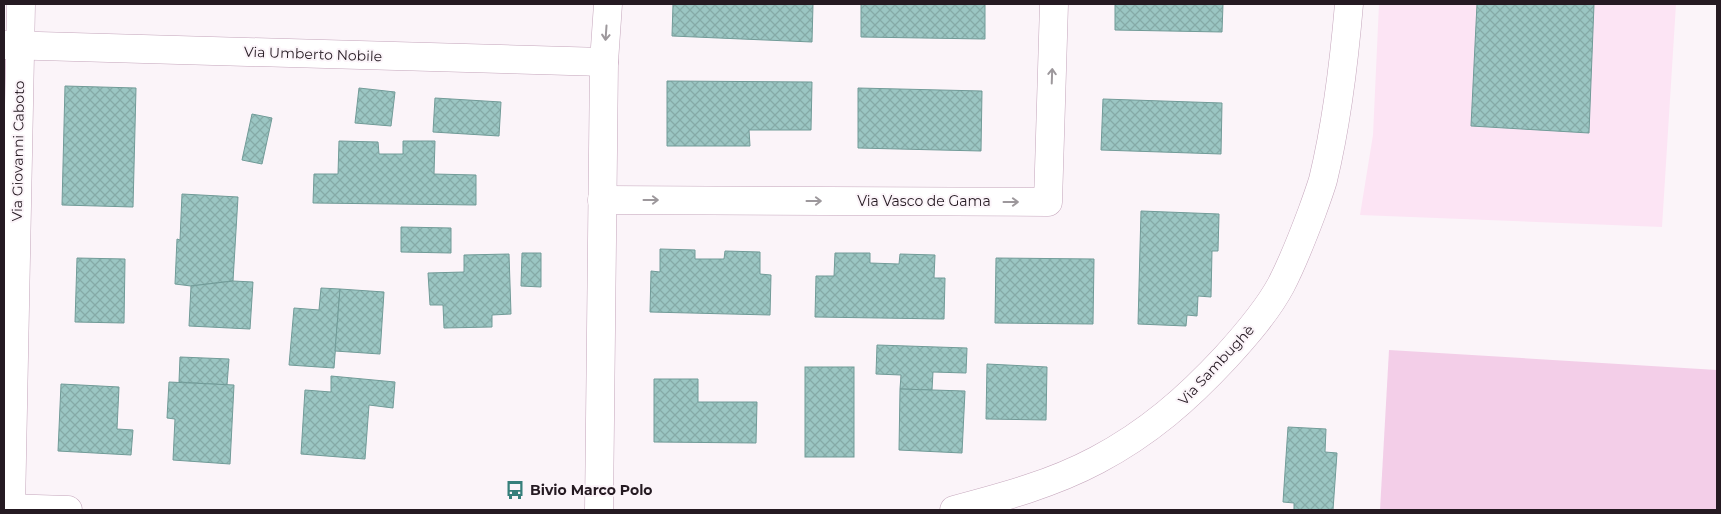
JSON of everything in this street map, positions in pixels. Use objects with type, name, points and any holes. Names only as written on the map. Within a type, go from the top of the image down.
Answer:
[{"type":"street","name":"Via Giovanni Caboto","points":[[8,508],[11,451],[12,46],[21,4]]},
{"type":"street","points":[[599,510],[604,62],[608,4]]},
{"type":"street","name":"Via Vasco de Gama","points":[[602,200],[1048,202],[1054,4]]},
{"type":"street","name":"Via Sambughè","points":[[954,510],[1009,495],[1057,478],[1096,461],[1132,440],[1169,414],[1251,330],[1281,285],[1305,231],[1323,181],[1341,87],[1349,4]]},
{"type":"street","name":"Via Umberto Nobile","points":[[12,46],[604,62]]},
{"type":"street","points":[[8,508],[68,510]]},
{"type":"shaded area","points":[[1379,4],[1676,4],[1662,227],[1360,215],[1373,135]]},
{"type":"shaded area","points":[[1389,350],[1717,370],[1717,510],[1380,510]]},
{"type":"building","points":[[673,4],[813,4],[812,42],[672,36]]},
{"type":"building","points":[[861,4],[985,4],[985,39],[861,37]]},
{"type":"building","points":[[1115,4],[1223,4],[1222,32],[1115,30]]},
{"type":"building","points":[[1477,4],[1594,4],[1589,133],[1471,126]]},
{"type":"building","points":[[667,81],[812,82],[811,130],[749,130],[750,146],[667,146]]},
{"type":"building","points":[[65,86],[136,88],[133,207],[62,205]]},
{"type":"building","points":[[359,88],[395,92],[391,126],[355,123]]},
{"type":"building","points":[[858,88],[982,91],[981,151],[858,148]]},
{"type":"building","points":[[435,98],[501,102],[499,136],[433,132]]},
{"type":"building","points":[[1103,99],[1222,103],[1221,154],[1101,150]]},
{"type":"building","points":[[252,114],[272,118],[262,164],[242,160]]},
{"type":"building","points":[[339,141],[378,142],[379,154],[403,154],[403,141],[435,141],[434,174],[476,175],[476,205],[313,203],[314,174],[338,174]]},
{"type":"building","points":[[182,194],[238,197],[233,281],[191,286],[175,284],[177,239],[180,240]]},
{"type":"building","points":[[1141,211],[1219,214],[1218,251],[1212,251],[1211,297],[1198,296],[1197,316],[1187,315],[1186,326],[1138,324]]},
{"type":"building","points":[[401,227],[451,228],[451,253],[401,252]]},
{"type":"building","points":[[660,249],[695,250],[695,259],[724,259],[725,251],[760,252],[760,274],[771,275],[770,315],[650,312],[651,271],[660,272]]},
{"type":"building","points":[[522,253],[541,253],[541,287],[521,286]]},
{"type":"building","points":[[835,253],[870,253],[870,263],[899,264],[900,254],[935,255],[934,278],[945,278],[944,319],[815,317],[816,276],[834,276]]},
{"type":"building","points":[[509,254],[511,314],[492,315],[492,327],[444,328],[443,305],[430,305],[428,273],[464,272],[464,255]]},
{"type":"building","points":[[77,258],[125,259],[124,323],[75,322]]},
{"type":"building","points":[[996,258],[1094,259],[1093,324],[995,323]]},
{"type":"building","points":[[233,281],[253,282],[250,329],[189,326],[191,286]]},
{"type":"building","points":[[321,288],[340,289],[334,368],[289,365],[294,308],[319,310]]},
{"type":"building","points":[[340,289],[384,292],[380,354],[335,351]]},
{"type":"building","points":[[877,345],[967,348],[966,373],[933,372],[932,390],[900,389],[901,375],[876,374]]},
{"type":"building","points":[[180,357],[229,359],[227,385],[179,382]]},
{"type":"building","points":[[987,364],[1047,367],[1046,420],[986,419]]},
{"type":"building","points":[[805,367],[854,367],[854,457],[805,457]]},
{"type":"building","points":[[331,376],[395,382],[393,408],[369,405],[365,459],[301,454],[305,390],[331,392]]},
{"type":"building","points":[[654,379],[698,379],[698,402],[757,402],[756,443],[654,442]]},
{"type":"building","points":[[169,382],[234,385],[230,464],[173,460],[175,419],[167,418]]},
{"type":"building","points":[[61,384],[119,387],[117,429],[133,430],[131,455],[58,451]]},
{"type":"building","points":[[900,389],[965,391],[962,453],[899,450]]},
{"type":"building","points":[[1288,427],[1326,429],[1325,452],[1337,453],[1333,510],[1294,510],[1294,503],[1283,502]]},
{"type":"place","name":"Bivio Marco Polo","points":[[515,490]]}]
